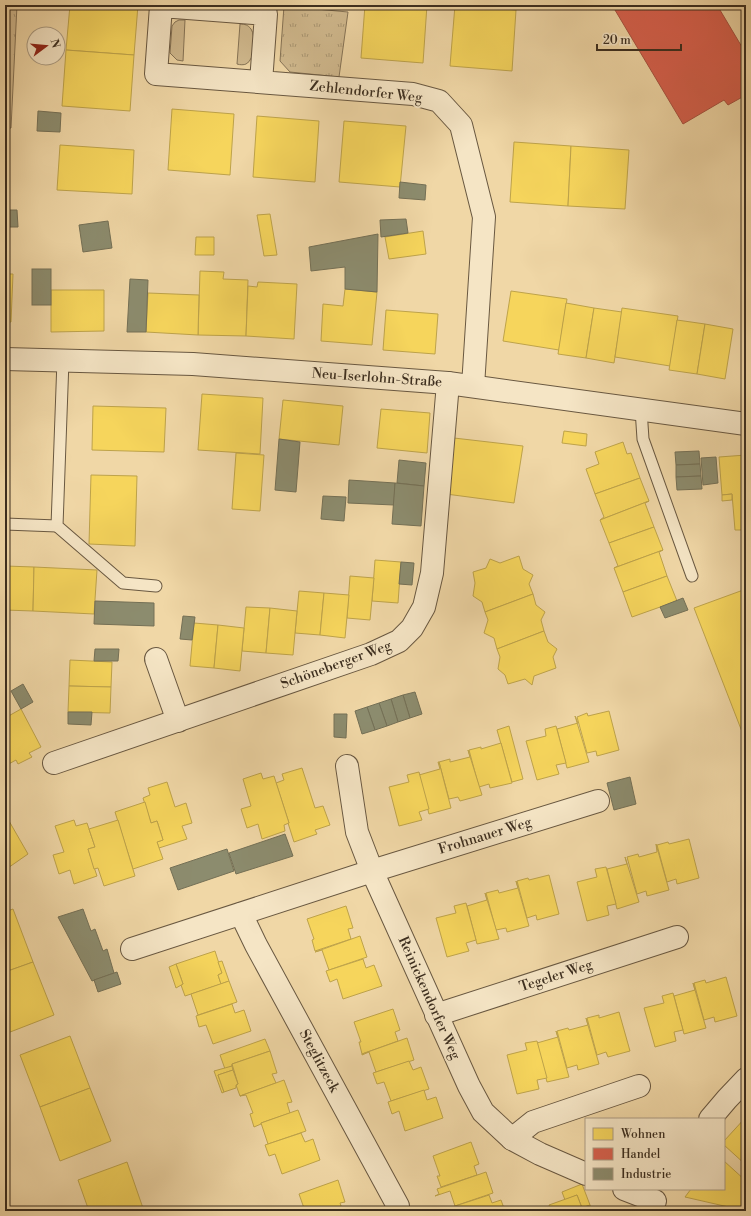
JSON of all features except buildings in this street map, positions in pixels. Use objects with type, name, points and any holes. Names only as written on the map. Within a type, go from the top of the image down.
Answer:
[{"type":"street","name":"Zehlendorfer Weg","points":[[261,82],[266,14],[161,6],[156,74],[413,94],[439,101],[461,125],[484,217],[473,386]]},
{"type":"street","name":"Neu-Iserlohn-Straße","points":[[5,359],[192,364],[448,383],[746,424]]},
{"type":"street","name":"Schöneberger Weg","points":[[54,763],[371,654],[399,641],[412,628],[424,607],[432,573],[448,383]]},
{"type":"street","points":[[156,659],[178,721]]},
{"type":"street","name":"Reinickendorfer Weg","points":[[347,766],[358,832],[372,872],[436,1015],[469,1086],[483,1112],[512,1139],[540,1154],[585,1174]]},
{"type":"street","name":"Frohnauer Weg","points":[[372,872],[598,801]]},
{"type":"street","points":[[132,950],[372,872]]},
{"type":"street","name":"Steglitzeck","points":[[241,914],[256,945],[398,1206]]},
{"type":"street","name":"Tegeler Weg","points":[[436,1015],[677,936]]},
{"type":"street","points":[[711,1118],[727,1098],[746,1079]]},
{"type":"street","points":[[512,1139],[532,1122],[639,1086]]},
{"type":"street","points":[[627,1190],[657,1200]]},
{"type":"lane","points":[[57,526],[63,360]]},
{"type":"lane","points":[[641,409],[642,439],[692,576]]},
{"type":"lane","points":[[5,524],[57,526],[123,583],[156,586]]},
{"type":"green space","points":[[5,5],[17,5],[11,128],[5,128]]},
{"type":"green space","points":[[284,6],[348,12],[339,77],[290,72],[280,61]]},
{"type":"green space","points":[[179,20],[185,20],[183,61],[177,60],[170,53],[172,26]]},
{"type":"green space","points":[[240,24],[249,27],[253,32],[254,37],[253,53],[249,62],[243,65],[237,64]]}]
